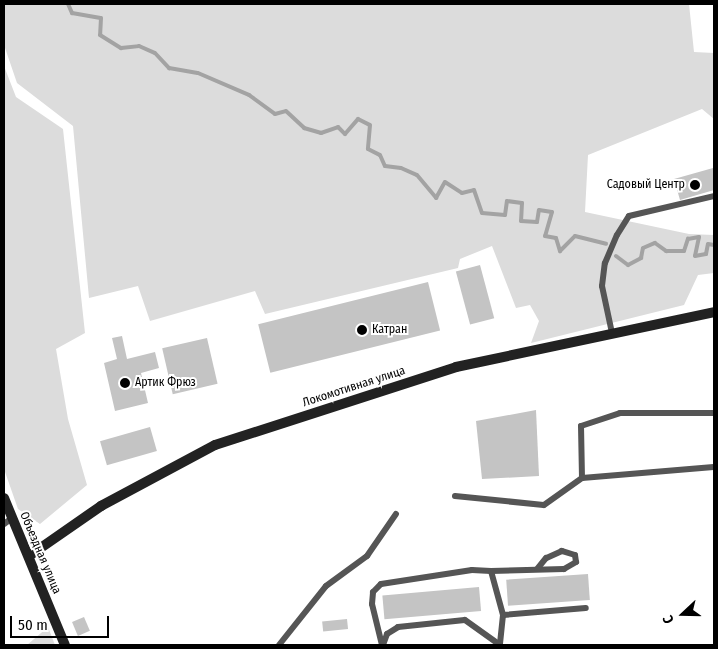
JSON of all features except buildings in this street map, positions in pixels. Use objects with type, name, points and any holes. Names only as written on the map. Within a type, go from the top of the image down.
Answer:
[{"type":"street","name":"Локомотивная улица","points":[[29,556],[101,506],[215,445],[456,366],[714,312]]},
{"type":"street","name":"Объездная улица","points":[[4,498],[8,521],[29,556],[65,645]]},
{"type":"lane","points":[[612,333],[602,286],[605,263],[617,235],[629,216],[714,196]]},
{"type":"lane","points":[[582,478],[581,426],[620,413],[714,413]]},
{"type":"lane","points":[[455,496],[544,505],[582,478],[714,468]]},
{"type":"lane","points":[[279,645],[326,586],[367,556],[396,514]]},
{"type":"lane","points":[[382,645],[372,604],[373,592],[382,584],[472,570],[491,571],[538,570],[564,569],[576,562],[575,555],[562,551],[546,558],[538,570]]},
{"type":"lane","points":[[382,645],[387,634],[398,627],[465,620],[500,645],[503,615],[491,571]]},
{"type":"lane","points":[[503,615],[586,608]]},
{"type":"shaded area","points":[[4,4],[689,4],[694,52],[714,53],[714,119],[702,109],[588,155],[585,212],[689,234],[714,235],[714,273],[698,275],[684,305],[531,343],[539,321],[530,305],[516,308],[492,246],[460,259],[458,268],[265,314],[255,291],[150,321],[138,286],[89,298],[73,126],[17,83],[4,45]]},
{"type":"shaded area","points":[[4,66],[16,97],[63,129],[85,333],[56,349],[68,419],[87,485],[40,524],[18,509],[4,469]]},
{"type":"shaded area","points":[[48,627],[55,645],[27,645]]},
{"type":"waterway","points":[[68,4],[72,13],[101,18],[100,35],[121,48],[139,46],[155,53],[169,68],[198,73],[249,95],[275,114],[286,111],[304,128],[321,133],[338,127],[345,134],[358,119],[370,125],[368,149],[380,155],[385,166],[401,168],[417,175],[436,198],[445,182],[462,193],[474,190],[482,213],[505,215],[507,201],[522,203],[521,221],[537,222],[539,210],[552,212],[545,236],[556,238],[560,251],[575,236],[606,244]]},
{"type":"waterway","points":[[616,256],[628,265],[641,258],[643,248],[655,243],[666,251],[684,251],[688,239],[699,237],[695,256],[706,254],[708,244],[714,245]]},
{"type":"place","name":"Садовый Центр","points":[[695,185]]},
{"type":"place","name":"Катран","points":[[362,330]]},
{"type":"place","name":"Артик Фрюз","points":[[125,383]]}]
